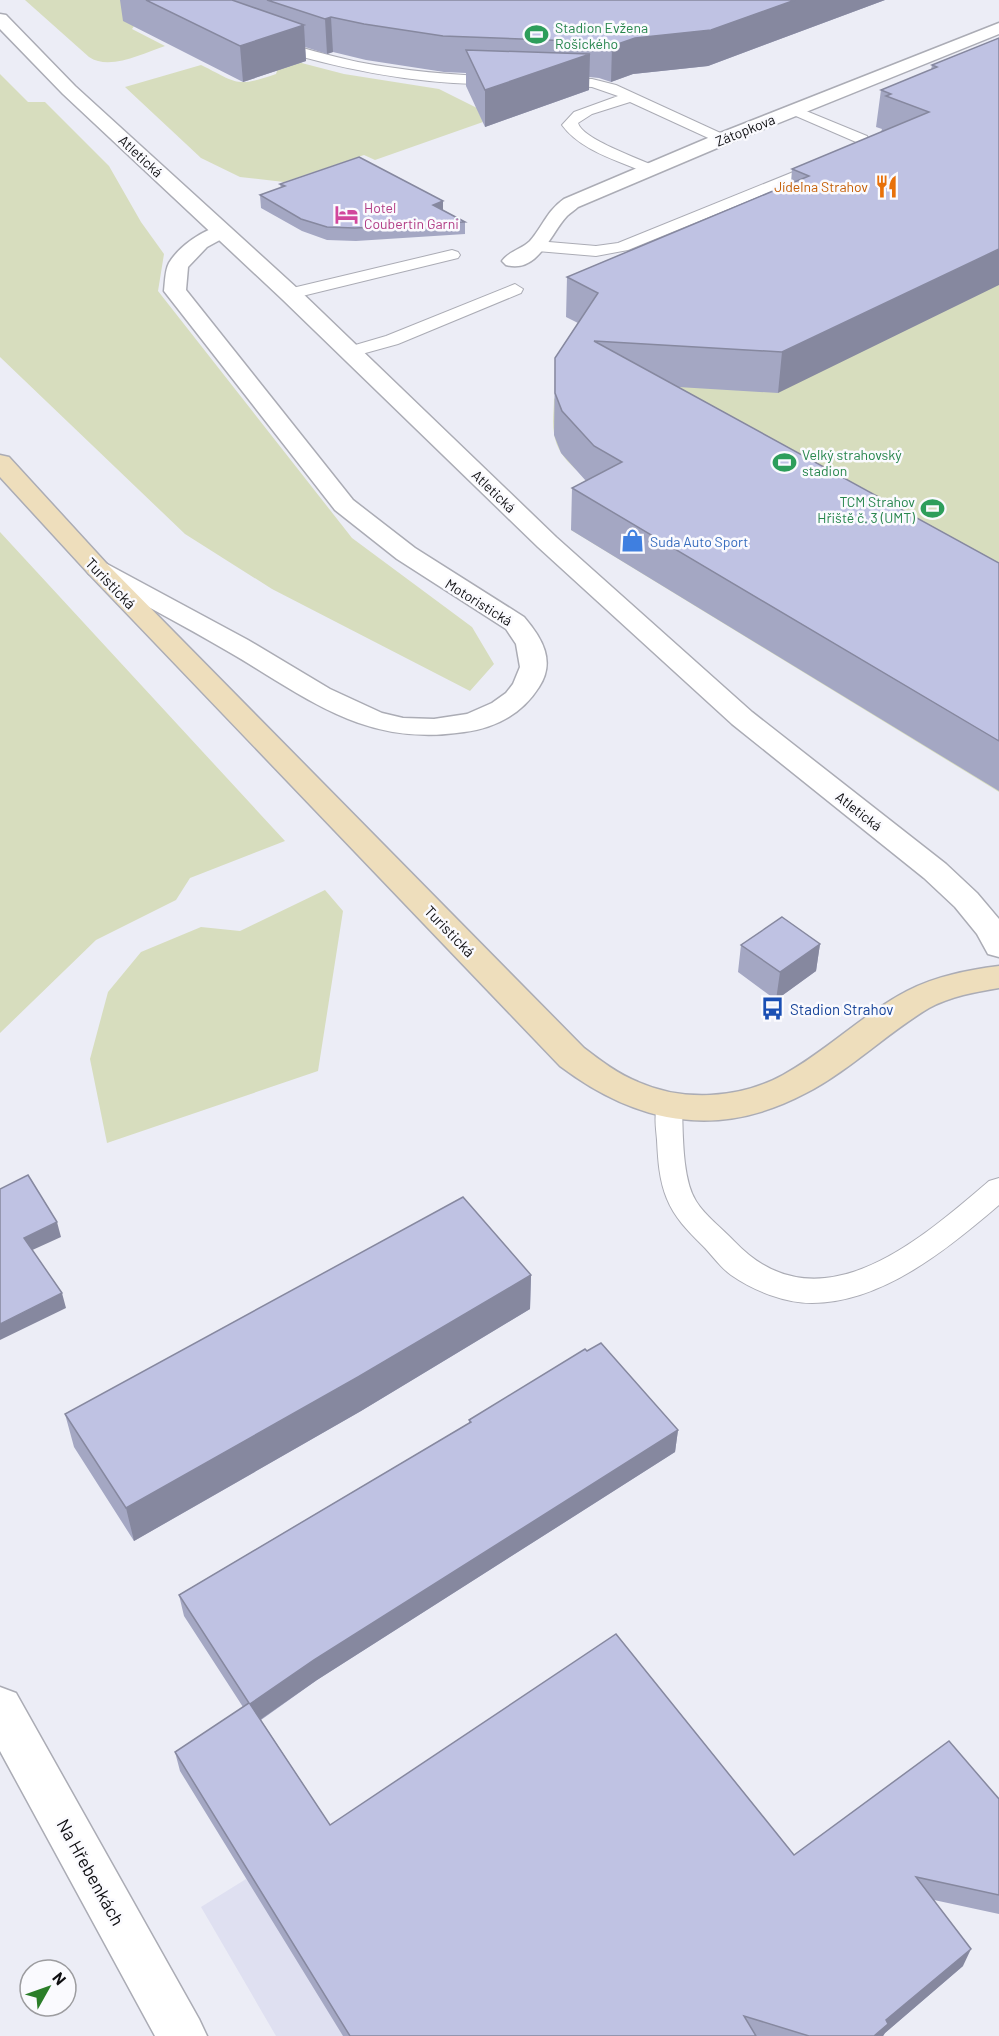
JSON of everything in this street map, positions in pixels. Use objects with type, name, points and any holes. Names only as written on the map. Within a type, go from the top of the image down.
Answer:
[{"type":"main road","name":"Turistická","points":[[0,462],[98,569],[572,1057],[594,1076],[622,1091],[669,1107],[723,1107],[773,1095],[795,1084],[919,999],[963,981],[999,977]]},
{"type":"street","name":"Atletická","points":[[0,19],[69,90],[290,294],[547,542],[742,718],[935,871],[966,900],[989,928],[999,946]]},
{"type":"street","name":"Zátopkova","points":[[513,261],[537,246],[559,212],[571,203],[722,139],[999,28]]},
{"type":"street","name":"Motoristická","points":[[98,569],[347,711],[367,720],[390,726],[414,728],[454,726],[474,722],[499,712],[521,694],[534,666],[534,653],[527,637],[514,623],[415,562],[374,532],[344,505],[175,291],[178,265],[200,243],[222,231]]},
{"type":"street","name":"Na Hřebenkách","points":[[0,1708],[182,2036]]},
{"type":"lane","points":[[260,39],[318,59],[394,74],[461,80],[520,81]]},
{"type":"lane","points":[[541,81],[599,84],[722,139]]},
{"type":"lane","points":[[631,97],[580,114],[571,119],[569,125],[573,131],[592,142],[649,169]]},
{"type":"lane","points":[[537,246],[596,251],[622,248],[861,150],[864,144],[862,139],[794,110]]},
{"type":"lane","points":[[290,294],[452,255]]},
{"type":"lane","points":[[351,352],[392,340],[515,289]]},
{"type":"lane","points":[[669,1107],[672,1161],[685,1208],[741,1267],[764,1282],[792,1290],[822,1292],[849,1286],[887,1273],[941,1239],[999,1189]]},
{"type":"shaded area","points":[[246,1879],[446,2036],[276,2036],[201,1907]]},
{"type":"green space","points":[[25,0],[178,0],[132,29],[165,46],[127,59],[107,62],[89,57]]},
{"type":"green space","points":[[290,60],[344,74],[439,89],[481,110],[478,111],[483,122],[375,160],[364,155],[284,182],[240,177],[201,158],[125,87],[201,65],[237,82],[252,81],[276,74],[277,71],[269,67]]},
{"type":"green space","points":[[0,74],[28,102],[45,102],[109,166],[141,222],[164,254],[158,291],[352,538],[472,627],[494,664],[470,691],[272,589],[185,534],[0,357]]},
{"type":"green space","name":"Velký strahovský stadion","points":[[999,145],[999,792],[571,530],[610,495],[575,469],[561,453],[556,443],[553,420],[554,399],[615,342],[566,316],[803,215]]},
{"type":"green space","points":[[0,532],[285,841],[190,878],[176,900],[96,940],[0,1033]]},
{"type":"green space","points":[[325,890],[343,911],[318,1071],[107,1143],[90,1059],[108,992],[141,952],[201,927],[240,931]]},
{"type":"building","points":[[146,0],[232,0],[304,25],[240,46]]},
{"type":"building","points":[[267,0],[795,0],[711,30],[635,38],[612,46],[600,42],[443,36],[331,17],[325,19]]},
{"type":"building","name":"Velký strahovský stadion","points":[[999,38],[999,249],[782,352],[594,341],[999,563],[999,741],[572,488],[622,462],[594,446],[562,411],[555,393],[555,358],[598,293],[567,277],[809,176],[792,169],[929,112],[886,96],[891,94],[881,90],[937,67],[932,65]]},
{"type":"building","points":[[466,50],[590,54],[485,90]]},
{"type":"building","points":[[359,157],[443,201],[433,205],[465,222],[355,228],[327,227],[301,219],[260,195],[285,186],[280,184]]},
{"type":"building","points":[[782,917],[820,944],[780,972],[741,945]]},
{"type":"building","points":[[28,1175],[57,1222],[24,1238],[62,1293],[0,1324],[0,1189]]},
{"type":"building","points":[[463,1197],[531,1275],[358,1377],[126,1508],[65,1414]]},
{"type":"building","points":[[601,1343],[678,1430],[314,1660],[250,1704],[330,1825],[616,1634],[794,1855],[949,1741],[999,1799],[999,1895],[916,1877],[971,1949],[886,2020],[888,2024],[874,2036],[809,2036],[744,2016],[756,2036],[350,2036],[175,1752],[249,1703],[179,1595],[471,1422],[469,1420],[585,1349],[587,1351]]},
{"type":"place","name":"Stadion Evžena Rošického","points":[[537,35]]},
{"type":"place","name":"Jídelna Strahov","points":[[886,186]]},
{"type":"place","name":"Hotel Coubertin Garni","points":[[346,215]]},
{"type":"place","name":"Velký strahovský stadion","points":[[784,462]]},
{"type":"place","name":"TCM Strahov Hřiště č. 3 (UMT)","points":[[933,509]]},
{"type":"place","name":"Suda Auto Sport","points":[[632,541]]},
{"type":"place","name":"Stadion Strahov","points":[[772,1009]]}]
